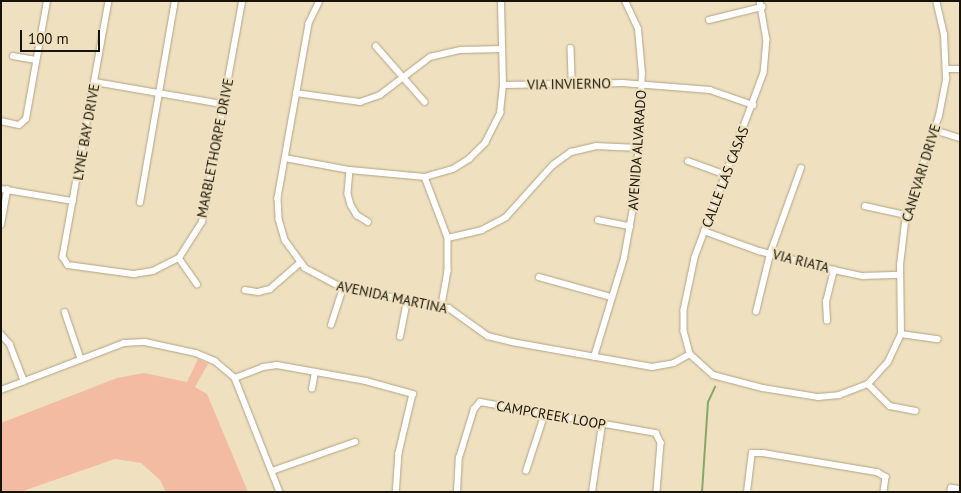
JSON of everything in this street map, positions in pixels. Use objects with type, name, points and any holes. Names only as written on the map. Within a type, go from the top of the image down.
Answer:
[{"type":"street","points":[[1,121],[19,125],[26,119],[47,1]]},
{"type":"street","name":"LYNE BAY DRIVE","points":[[109,1],[63,262],[68,265],[134,274],[153,271],[179,258]]},
{"type":"street","points":[[140,203],[175,1]]},
{"type":"street","name":"MARBLETHORPE DRIVE","points":[[179,258],[202,222],[242,1]]},
{"type":"street","name":"AVENIDA MARTINA","points":[[320,1],[309,24],[278,198],[279,219],[285,240],[300,263],[318,277],[343,288],[442,306],[457,311],[495,338],[594,357],[660,366],[690,354]]},
{"type":"street","points":[[284,158],[350,170],[425,177],[461,165],[485,143],[500,113],[503,85],[501,1]]},
{"type":"street","name":"AVENIDA ALVARADO","points":[[594,357],[630,226],[639,148],[642,84],[638,29],[625,1]]},
{"type":"street","name":"CANEVARI DRIVE","points":[[690,354],[708,373],[721,379],[796,394],[839,395],[868,384],[888,362],[901,334],[900,276],[906,215],[944,98],[947,69],[944,35],[936,1]]},
{"type":"street","points":[[709,20],[761,4]]},
{"type":"street","name":"CALLE LAS CASAS","points":[[690,354],[684,331],[684,310],[704,231],[724,174],[753,105],[766,62],[766,29],[761,4]]},
{"type":"street","points":[[376,46],[404,75],[425,102]]},
{"type":"street","points":[[571,48],[572,83]]},
{"type":"street","points":[[296,94],[360,102],[380,95],[404,75],[444,52],[502,49]]},
{"type":"street","points":[[13,56],[36,60]]},
{"type":"street","points":[[947,69],[960,69]]},
{"type":"street","points":[[95,82],[223,104]]},
{"type":"street","name":"VIA INVIERNO","points":[[503,85],[572,83],[642,84],[710,90],[753,105]]},
{"type":"street","points":[[934,130],[960,138]]},
{"type":"street","points":[[448,238],[482,230],[506,217],[553,165],[571,152],[596,146],[639,148]]},
{"type":"street","points":[[688,161],[724,174]]},
{"type":"street","points":[[756,312],[770,254],[801,168]]},
{"type":"street","points":[[350,170],[348,194],[351,205],[357,215],[368,222]]},
{"type":"street","points":[[425,177],[448,238],[448,271],[442,306]]},
{"type":"street","points":[[1,225],[4,189],[73,201]]},
{"type":"street","points":[[865,206],[906,215]]},
{"type":"street","points":[[598,220],[630,226]]},
{"type":"street","name":"VIA RIATA","points":[[704,231],[770,254],[834,270],[863,276],[900,276]]},
{"type":"street","points":[[179,258],[197,284]]},
{"type":"street","points":[[245,290],[258,292],[270,288],[300,263]]},
{"type":"street","points":[[827,321],[826,302],[834,270]]},
{"type":"street","points":[[539,276],[611,297]]},
{"type":"street","points":[[331,324],[343,288]]},
{"type":"street","points":[[400,337],[407,300]]},
{"type":"street","points":[[65,312],[81,359]]},
{"type":"street","points":[[1,334],[10,344],[24,381]]},
{"type":"street","points":[[901,334],[938,339]]},
{"type":"street","points":[[1,390],[124,343],[144,342],[196,353],[215,361],[235,378],[280,492]]},
{"type":"street","points":[[235,378],[262,367],[277,365],[366,380],[413,394],[399,453],[396,492]]},
{"type":"street","points":[[312,389],[316,372]]},
{"type":"street","points":[[868,384],[890,406],[916,411]]},
{"type":"street","name":"CAMPCREEK LOOP","points":[[456,492],[459,458],[474,409],[480,402],[544,416],[656,433],[661,443],[657,492]]},
{"type":"street","points":[[526,471],[544,416]]},
{"type":"street","points":[[592,492],[602,425]]},
{"type":"street","points":[[272,471],[355,442]]},
{"type":"street","points":[[747,492],[752,453],[876,472],[886,477],[884,492]]},
{"type":"street","points":[[950,492],[951,488],[960,489]]},
{"type":"shaded area","points":[[198,359],[208,364],[195,387],[207,394],[248,492],[166,492],[160,480],[141,463],[115,459],[20,492],[1,492],[1,423],[117,378],[144,373],[187,382]]},
{"type":"waterway","points":[[702,492],[708,402],[715,387]]}]
